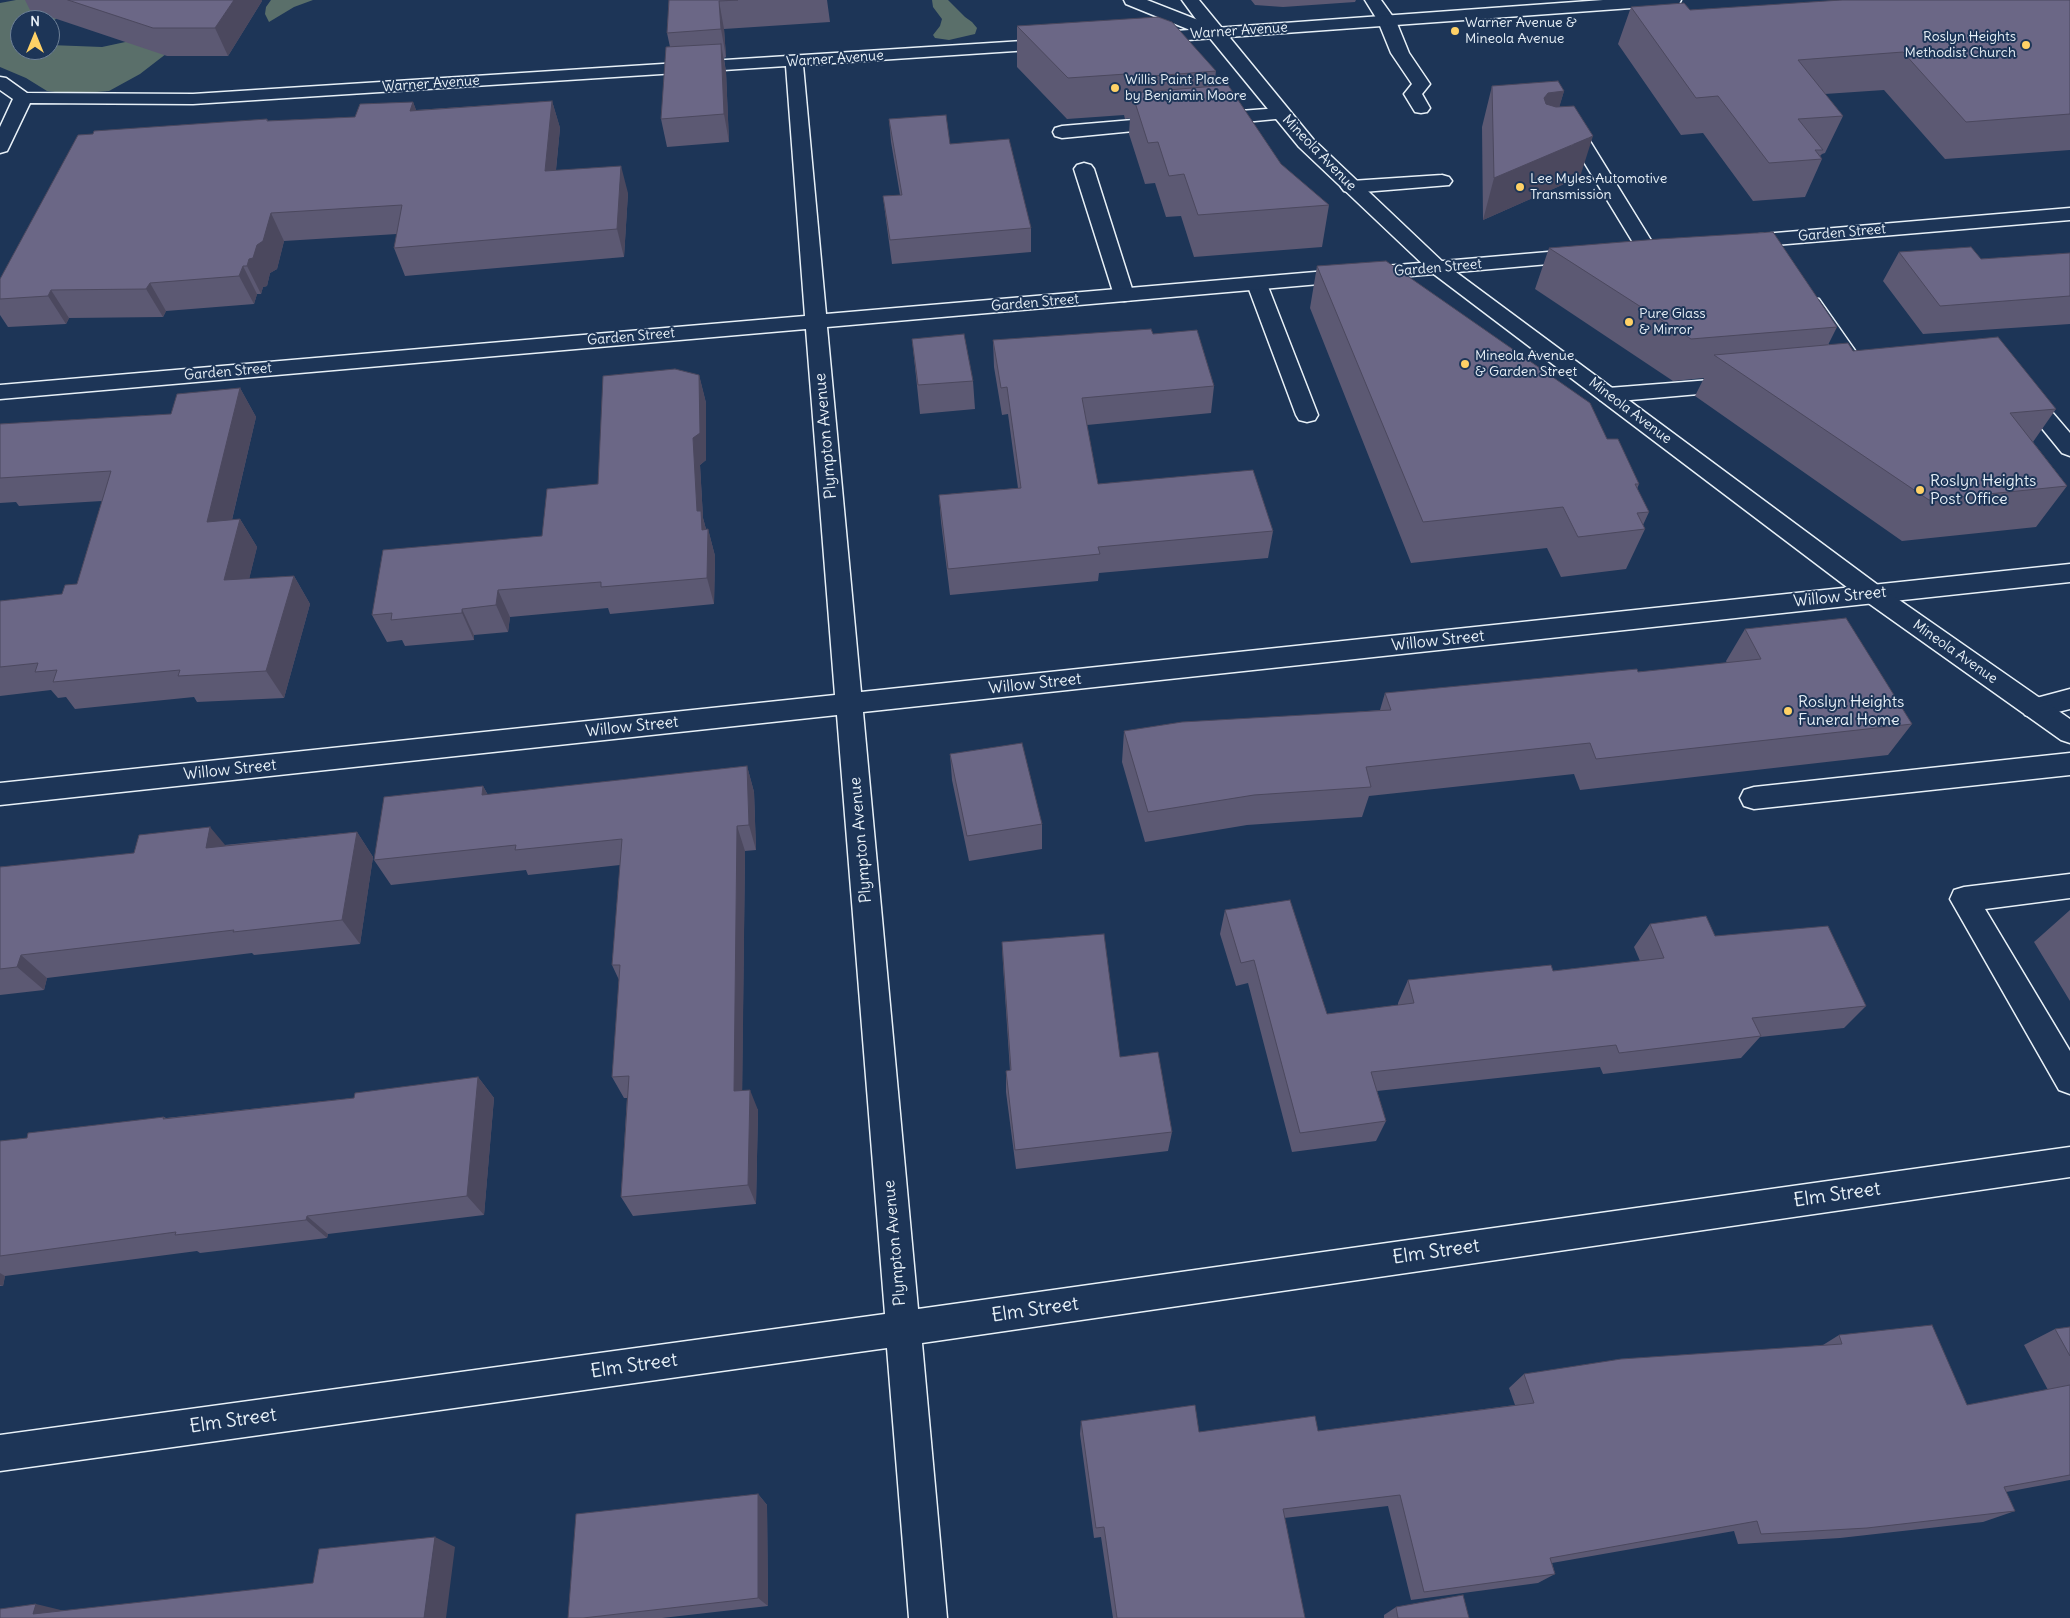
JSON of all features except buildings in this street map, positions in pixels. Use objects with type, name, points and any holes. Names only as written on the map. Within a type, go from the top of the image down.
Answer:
[{"type":"street","points":[[1132,0],[1215,33]]},
{"type":"street","name":"Mineola Avenue","points":[[1190,0],[1280,114],[1318,156],[1438,268],[1873,594],[2070,733]]},
{"type":"street","points":[[1373,0],[1387,21],[1400,53],[1421,84],[1414,94],[1421,108]]},
{"type":"street","name":"Warner Avenue","points":[[1126,39],[1673,0]]},
{"type":"street","name":"Warner Avenue","points":[[23,98],[193,99],[794,62],[1066,43]]},
{"type":"street","name":"Plympton Avenue","points":[[794,62],[928,1618]]},
{"type":"street","points":[[0,82],[23,98],[0,147]]},
{"type":"street","points":[[1062,132],[1280,114]]},
{"type":"street","points":[[1543,140],[1579,138],[1656,249],[1627,252]]},
{"type":"street","points":[[1084,169],[1124,295]]},
{"type":"street","points":[[1351,187],[1442,180]]},
{"type":"street","name":"Garden Street","points":[[1720,243],[2070,214]]},
{"type":"street","points":[[1767,240],[1782,262]]},
{"type":"street","name":"Garden Street","points":[[0,392],[1597,254]]},
{"type":"street","points":[[1257,284],[1306,414]]},
{"type":"street","points":[[1799,286],[1860,374],[1841,376]]},
{"type":"street","points":[[1608,395],[1753,384]]},
{"type":"street","points":[[2038,410],[2070,448]]},
{"type":"street","name":"Willow Street","points":[[0,794],[2070,573]]},
{"type":"street","points":[[2034,708],[2070,699]]},
{"type":"street","points":[[1754,798],[2070,764]]},
{"type":"street","points":[[2070,886],[1964,899],[2070,1080]]},
{"type":"street","name":"Elm Street","points":[[0,1453],[902,1328],[2070,1162]]},
{"type":"green space","points":[[16,0],[91,0],[73,7],[60,16],[60,10],[10,10],[10,60],[60,60],[60,45],[102,47],[130,41],[175,47],[140,74],[109,91],[72,94],[47,91],[26,78],[0,67],[0,3]]},
{"type":"green space","points":[[271,0],[313,0],[294,7],[269,22],[265,14],[266,7]]},
{"type":"green space","points":[[932,0],[948,0],[977,28],[975,34],[949,40],[935,38],[933,35],[940,26],[942,19],[933,7]]},
{"type":"place","name":"Warner Avenue & Mineola Avenue","points":[[1455,31]]},
{"type":"place","name":"Roslyn Heights Methodist Church","points":[[2026,45]]},
{"type":"place","name":"Willis Paint Place by Benjamin Moore","points":[[1115,88]]},
{"type":"place","name":"Lee Myles Automotive Transmission","points":[[1520,187]]},
{"type":"place","name":"Pure Glass & Mirror","points":[[1629,322]]},
{"type":"place","name":"Mineola Avenue & Garden Street","points":[[1465,364]]},
{"type":"place","name":"Roslyn Heights Post Office","points":[[1920,490]]},
{"type":"place","name":"Roslyn Heights Funeral Home","points":[[1788,711]]}]
